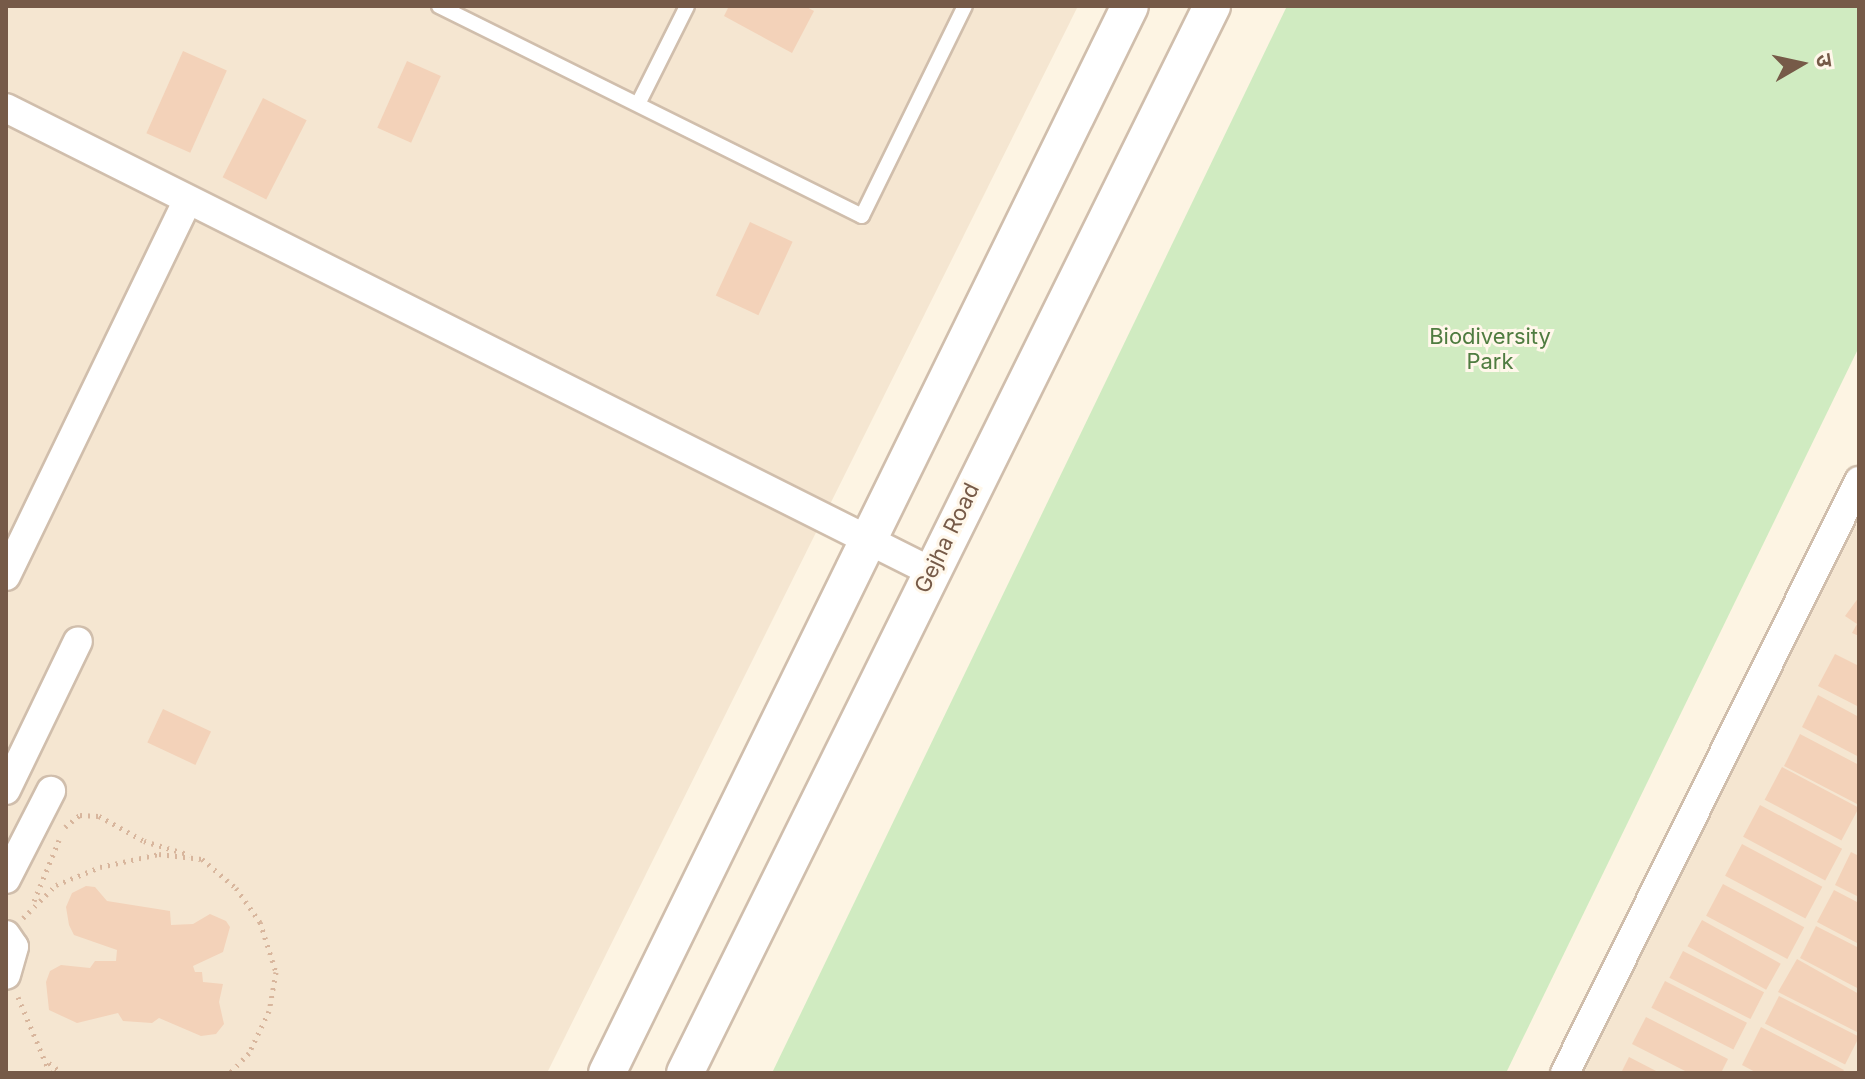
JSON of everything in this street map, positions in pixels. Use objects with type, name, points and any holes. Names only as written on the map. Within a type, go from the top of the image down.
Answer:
[{"type":"street","points":[[607,1073],[866,538],[1130,6]]},
{"type":"street","name":"Gejha Road","points":[[685,1073],[930,571],[1212,6]]},
{"type":"street","points":[[6,108],[186,203],[930,571]]},
{"type":"street","points":[[6,576],[186,203]]},
{"type":"street","points":[[1565,1073],[1859,481]]},
{"type":"street","points":[[6,790],[78,641]]},
{"type":"street","points":[[6,879],[51,791]]},
{"type":"street","points":[[6,975],[14,947],[8,936]]},
{"type":"lane","points":[[439,6],[639,102],[862,216],[965,6]]},
{"type":"lane","points":[[639,102],[687,6]]},
{"type":"path","points":[[8,936],[33,903],[66,825],[80,815],[99,816],[144,841],[202,859],[236,888],[260,922],[276,972],[269,1011],[249,1053],[230,1073]]},
{"type":"path","points":[[33,903],[56,885],[100,867],[159,854],[202,859]]},
{"type":"path","points":[[6,975],[50,1073]]},
{"type":"path","points":[[48,1063],[63,1073]]},
{"type":"shaded area","points":[[6,6],[1078,6],[547,1073],[6,1073]]},
{"type":"shaded area","points":[[1859,502],[1859,1073],[1576,1073]]},
{"type":"green space","name":"Biodiversity Park","points":[[1287,6],[1859,6],[1859,347],[1506,1073],[772,1073]]},
{"type":"building","points":[[729,6],[805,6],[814,11],[792,53],[724,16]]},
{"type":"building","points":[[183,51],[227,71],[190,153],[146,133]]},
{"type":"building","points":[[407,61],[441,76],[411,143],[377,128]]},
{"type":"building","points":[[263,98],[307,120],[266,200],[223,177]]},
{"type":"building","points":[[750,222],[793,242],[758,315],[716,295]]},
{"type":"building","points":[[1859,597],[1859,636],[1852,633],[1857,624],[1845,616]]},
{"type":"building","points":[[1835,654],[1859,666],[1859,707],[1818,686]]},
{"type":"building","points":[[1818,695],[1859,717],[1859,757],[1802,727]]},
{"type":"building","points":[[163,709],[211,731],[195,765],[147,743]]},
{"type":"building","points":[[1800,734],[1859,765],[1859,805],[1784,766]]},
{"type":"building","points":[[1782,767],[1859,808],[1841,841],[1765,800]]},
{"type":"building","points":[[1760,805],[1842,849],[1825,880],[1743,837]]},
{"type":"building","points":[[1742,844],[1822,887],[1805,919],[1725,876]]},
{"type":"building","points":[[1851,852],[1859,856],[1859,897],[1835,885]]},
{"type":"building","points":[[1723,884],[1804,927],[1787,959],[1706,916]]},
{"type":"building","points":[[86,886],[95,887],[107,901],[170,911],[171,925],[193,924],[210,914],[226,921],[230,927],[223,952],[193,966],[195,972],[202,972],[203,982],[223,984],[219,1002],[224,1024],[216,1034],[201,1036],[159,1018],[152,1023],[123,1021],[118,1013],[77,1023],[49,1010],[46,982],[50,971],[61,965],[90,968],[95,961],[116,961],[117,950],[74,935],[69,925],[66,907],[72,893]]},
{"type":"building","points":[[1834,890],[1859,903],[1859,944],[1817,922]]},
{"type":"building","points":[[1702,920],[1781,964],[1766,990],[1687,946]]},
{"type":"building","points":[[1816,926],[1859,948],[1859,989],[1800,958]]},
{"type":"building","points":[[1683,951],[1764,992],[1750,1019],[1669,978]]},
{"type":"building","points":[[1797,959],[1859,994],[1859,1033],[1778,992]]},
{"type":"building","points":[[1665,981],[1747,1023],[1733,1049],[1651,1008]]},
{"type":"building","points":[[1779,996],[1859,1037],[1845,1064],[1765,1024]]},
{"type":"building","points":[[1646,1017],[1728,1059],[1721,1073],[1689,1073],[1632,1044]]},
{"type":"building","points":[[1761,1027],[1844,1070],[1842,1073],[1757,1073],[1742,1065]]},
{"type":"building","points":[[1629,1057],[1660,1073],[1621,1073]]}]
